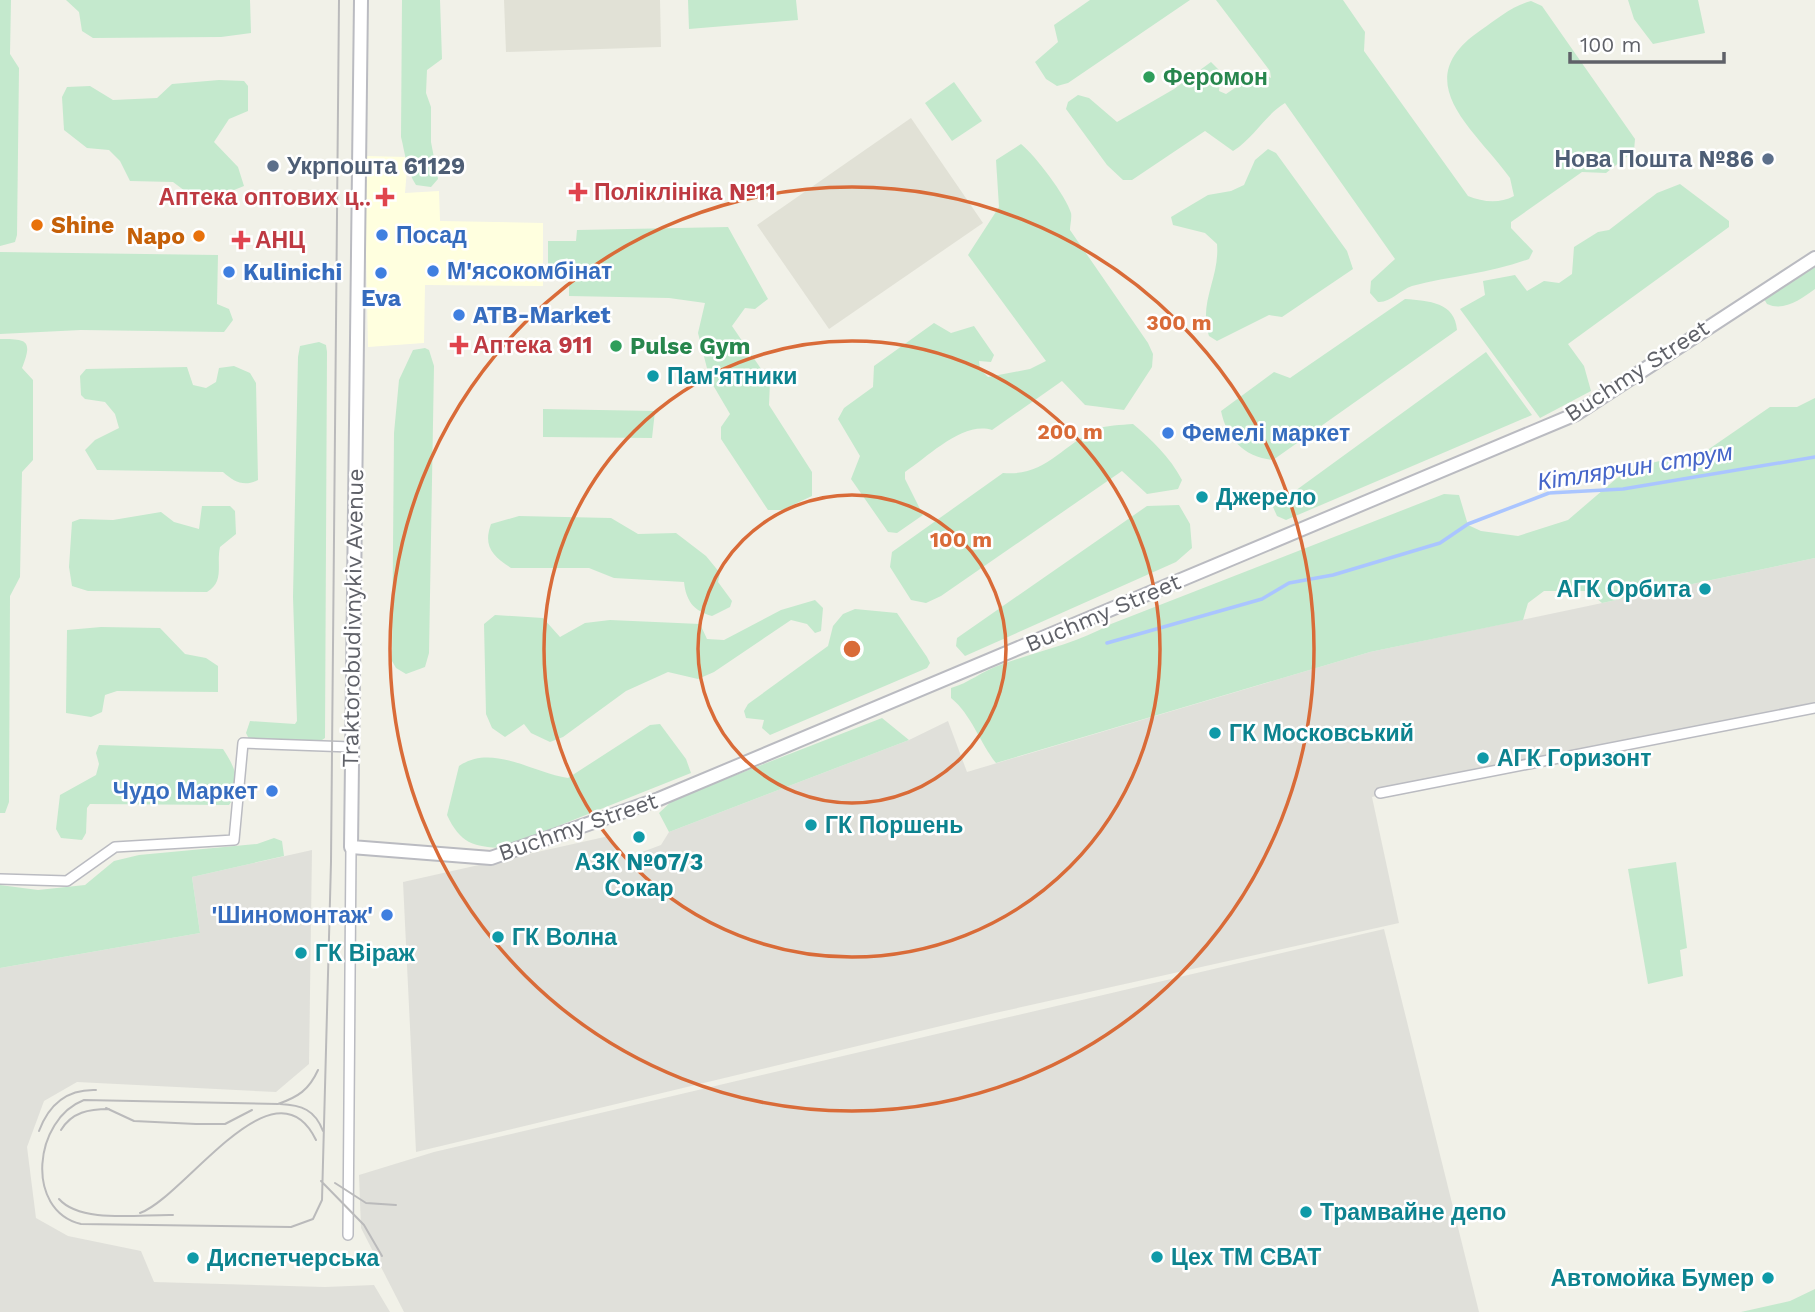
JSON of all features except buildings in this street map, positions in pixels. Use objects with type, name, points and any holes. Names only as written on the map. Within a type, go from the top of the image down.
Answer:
[{"type":"street","name":"Traktorobudivnykiv Avenue","points":[[348,1235],[351,747],[361,0]]},
{"type":"street","name":"Buchmy Street","points":[[351,848],[491,858],[691,786],[897,697],[1576,414],[1815,258]]},
{"type":"street","points":[[1380,793],[1815,708]]},
{"type":"street","points":[[0,879],[66,881],[116,847],[234,840],[243,743],[351,747]]},
{"type":"shaded area","points":[[0,0],[11,0],[10,54],[19,68],[17,235],[15,242],[0,246]]},
{"type":"shaded area","points":[[66,0],[250,0],[251,33],[221,37],[93,38],[82,31],[79,12]]},
{"type":"shaded area","points":[[402,0],[440,0],[442,59],[427,70],[426,93],[431,107],[431,142],[438,179],[431,187],[416,185],[413,180],[401,137]]},
{"type":"shaded area","points":[[504,0],[660,0],[661,47],[506,52]]},
{"type":"shaded area","points":[[688,0],[796,0],[798,20],[689,29]]},
{"type":"shaded area","points":[[1090,0],[1190,0],[1068,83],[1057,86],[1046,79],[1035,62],[1058,42],[1054,25]]},
{"type":"shaded area","points":[[1216,0],[1343,0],[1365,32],[1364,51],[1468,196],[1491,201],[1514,196],[1510,178],[1465,123],[1454,104],[1448,86],[1449,68],[1459,49],[1481,30],[1511,9],[1531,1],[1542,6],[1635,139],[1634,151],[1606,173],[1582,172],[1511,222],[1511,228],[1533,251],[1529,259],[1500,268],[1412,286],[1378,302],[1370,293],[1371,281],[1395,259],[1285,103],[1233,151],[1205,131],[1132,180],[1123,180],[1107,165],[1066,109],[1068,102],[1078,95],[1089,98],[1117,122],[1174,89],[1211,62],[1221,72],[1219,91],[1226,94],[1260,71],[1271,78],[1270,71]]},
{"type":"shaded area","points":[[1628,0],[1698,0],[1705,33],[1653,44],[1634,19]]},
{"type":"shaded area","points":[[244,81],[248,86],[248,111],[229,119],[214,142],[238,167],[244,186],[224,194],[189,194],[173,182],[130,181],[120,161],[109,150],[87,148],[64,130],[62,97],[67,87],[90,86],[113,100],[157,98],[172,84]]},
{"type":"shaded area","points":[[954,82],[982,121],[952,141],[925,103]]},
{"type":"shaded area","points":[[911,118],[983,223],[829,329],[757,225]]},
{"type":"shaded area","points":[[1021,144],[1042,166],[1063,197],[1071,213],[1070,230],[1148,343],[1153,354],[1152,367],[1124,410],[1085,405],[1062,381],[992,430],[981,429],[958,435],[905,472],[905,479],[923,515],[897,533],[888,532],[851,479],[860,456],[838,419],[844,408],[873,387],[874,366],[934,323],[951,333],[974,326],[994,355],[991,362],[979,361],[980,369],[988,377],[1030,369],[1046,361],[968,255],[999,207],[996,160]]},
{"type":"shaded area","points":[[1268,149],[1276,153],[1347,251],[1353,269],[1282,317],[1269,315],[1217,341],[1209,336],[1206,312],[1217,244],[1205,233],[1173,225],[1171,217],[1208,195],[1231,191],[1244,185],[1255,160]]},
{"type":"shaded area","points":[[364,156],[408,157],[405,193],[439,191],[440,221],[543,223],[543,286],[425,285],[424,343],[368,347]]},
{"type":"shaded area","points":[[1680,184],[1729,221],[1729,227],[1568,344],[1584,366],[1591,391],[1540,418],[1460,309],[1485,295],[1483,281],[1515,275],[1527,291],[1544,281],[1559,283],[1572,274],[1574,247],[1598,232],[1609,230],[1657,193]]},
{"type":"shaded area","points":[[728,227],[768,299],[755,309],[745,308],[732,326],[770,382],[769,405],[812,472],[812,496],[782,510],[768,510],[721,439],[721,427],[730,414],[710,380],[698,333],[705,303],[669,298],[569,296],[569,273],[548,274],[548,241],[576,241],[577,230]]},
{"type":"shaded area","points":[[0,252],[218,255],[217,304],[229,309],[233,320],[224,332],[81,330],[0,334]]},
{"type":"shaded area","points":[[1815,267],[1815,289],[1786,305],[1767,304],[1764,299]]},
{"type":"shaded area","points":[[1405,299],[1431,302],[1446,308],[1455,321],[1457,330],[1273,460],[1245,451],[1232,438],[1221,411],[1274,372],[1290,378]]},
{"type":"shaded area","points":[[0,339],[25,343],[27,352],[22,368],[33,380],[33,460],[22,472],[20,577],[10,596],[9,802],[5,813],[0,813]]},
{"type":"shaded area","points":[[319,342],[326,345],[327,352],[325,738],[319,742],[250,741],[246,733],[250,721],[295,724],[297,721],[293,597],[298,357],[300,346]]},
{"type":"shaded area","points":[[413,350],[429,350],[434,366],[429,653],[425,667],[406,674],[396,668],[392,661],[394,433],[399,380]]},
{"type":"shaded area","points":[[1486,352],[1532,415],[1286,520],[1277,516],[1273,507]]},
{"type":"shaded area","points":[[234,366],[250,373],[256,383],[258,480],[239,482],[223,472],[97,470],[85,450],[95,440],[119,428],[115,414],[105,402],[85,399],[81,395],[80,376],[86,369],[187,367],[193,385],[206,388],[216,382],[219,368]]},
{"type":"shaded area","points":[[1815,398],[1815,558],[1602,603],[1588,591],[1544,591],[1528,603],[1523,620],[1370,652],[996,763],[964,712],[951,698],[951,688],[993,668],[1084,637],[1111,624],[1444,494],[1459,495],[1468,525],[1481,531],[1518,536],[1568,520],[1617,478],[1639,466],[1709,449],[1770,407],[1797,407]]},
{"type":"shaded area","points":[[543,409],[655,411],[652,438],[543,437]]},
{"type":"shaded area","points":[[1133,424],[1172,464],[1182,480],[1178,489],[1147,494],[1122,471],[941,596],[926,603],[911,600],[890,567],[892,552],[1003,473],[1017,473],[1041,465],[1099,428]]},
{"type":"shaded area","points":[[1179,505],[1190,524],[1192,548],[1176,562],[965,656],[956,646],[957,638],[1147,506]]},
{"type":"shaded area","points":[[202,506],[230,506],[235,511],[236,534],[220,547],[218,578],[213,588],[207,592],[88,591],[72,586],[69,567],[72,522],[80,519],[113,520],[161,512],[174,522],[199,529]]},
{"type":"shaded area","points":[[519,516],[611,518],[638,534],[676,533],[706,556],[720,573],[718,582],[732,601],[730,607],[712,616],[700,611],[689,599],[684,582],[614,578],[589,568],[511,568],[494,555],[488,538],[491,524]]},
{"type":"shaded area","points":[[1815,558],[1815,702],[1372,797],[1399,923],[995,1013],[416,1152],[403,882],[609,836],[626,858],[661,845],[669,832],[909,740],[948,721],[967,772],[1370,652]]},
{"type":"shaded area","points":[[815,600],[823,608],[821,631],[815,633],[807,624],[791,620],[714,672],[698,679],[668,672],[626,691],[563,737],[550,742],[531,733],[524,724],[505,737],[492,728],[486,714],[484,624],[495,615],[543,618],[560,637],[585,623],[610,620],[700,624],[707,639],[724,640],[781,610]]},
{"type":"shaded area","points":[[855,609],[897,613],[927,657],[930,663],[927,668],[770,735],[762,728],[764,720],[746,718],[744,711],[748,704],[828,646],[833,626],[843,614]]},
{"type":"shaded area","points":[[101,627],[160,628],[185,654],[206,658],[218,666],[218,692],[117,691],[105,695],[102,712],[91,717],[66,713],[67,630]]},
{"type":"shaded area","points":[[882,718],[909,740],[669,832],[659,813],[674,799]]},
{"type":"shaded area","points":[[660,724],[686,759],[691,773],[503,848],[469,842],[457,832],[447,815],[459,766],[472,760],[499,758],[568,778],[650,725]]},
{"type":"shaded area","points":[[99,745],[223,749],[236,777],[234,798],[229,805],[90,804],[87,808],[86,833],[82,840],[61,838],[56,829],[60,795],[96,775],[99,764],[96,753]]},
{"type":"shaded area","points":[[274,838],[282,841],[284,856],[192,877],[200,933],[0,968],[0,885],[38,890],[85,885],[114,861],[139,855],[257,844]]},
{"type":"shaded area","points":[[312,850],[309,1064],[276,1092],[77,1082],[44,1101],[27,1147],[36,1218],[68,1236],[141,1251],[154,1282],[325,1287],[374,1285],[390,1312],[0,1312],[0,968],[200,933],[192,877]]},
{"type":"shaded area","points":[[1676,862],[1687,948],[1680,950],[1683,976],[1648,984],[1628,869]]},
{"type":"shaded area","points":[[1384,929],[1479,1312],[404,1312],[361,1228],[359,1175],[434,1152]]},
{"type":"shaded area","points":[[1815,1289],[1815,1312],[1741,1312],[1790,1301]]},
{"type":"waterway","name":"Кітлярчин струм","points":[[1107,643],[1262,599],[1289,583],[1333,575],[1440,543],[1468,524],[1549,493],[1623,489],[1815,457]]},
{"type":"tram line","points":[[318,1070],[302,1092],[278,1104],[84,1100],[67,1110],[54,1125],[46,1144],[42,1164],[44,1184],[50,1201],[63,1215],[81,1224],[291,1227],[313,1219],[322,1200],[331,862],[339,0]]},
{"type":"tram line","points":[[39,1131],[48,1113],[61,1100],[77,1092],[96,1090]]},
{"type":"tram line","points":[[280,1104],[295,1106],[312,1113],[323,1131]]},
{"type":"tram line","points":[[106,1108],[134,1121],[196,1124],[225,1124],[252,1110]]},
{"type":"tram line","points":[[61,1130],[76,1115],[109,1109]]},
{"type":"tram line","points":[[140,1213],[159,1202],[230,1139],[254,1122],[278,1113],[299,1118],[316,1140]]},
{"type":"tram line","points":[[321,1181],[364,1225],[382,1256]]},
{"type":"tram line","points":[[335,1183],[366,1203],[396,1205]]},
{"type":"tram line","points":[[59,1199],[69,1207],[96,1215],[173,1215]]},
{"type":"place","name":"Феромон","points":[[1149,77]]},
{"type":"place","name":"Нова Пошта №86","points":[[1768,159]]},
{"type":"place","name":"Укрпошта 61129","points":[[273,166]]},
{"type":"place","name":"Поліклініка №11","points":[[578,192]]},
{"type":"place","name":"Аптека оптових ц‥","points":[[385,197]]},
{"type":"place","name":"Shine","points":[[37,225]]},
{"type":"place","name":"Посад","points":[[382,235]]},
{"type":"place","name":"Napo","points":[[199,236]]},
{"type":"place","name":"АНЦ","points":[[241,240]]},
{"type":"place","name":"М'ясокомбінат","points":[[433,271]]},
{"type":"place","name":"Kulinichi","points":[[229,272]]},
{"type":"place","name":"Eva","points":[[381,273]]},
{"type":"place","name":"ATB-Market","points":[[459,315]]},
{"type":"place","name":"Аптека 911","points":[[459,345]]},
{"type":"place","name":"Pulse Gym","points":[[616,346]]},
{"type":"place","name":"Пам'ятники","points":[[653,376]]},
{"type":"place","name":"Фемелі маркет","points":[[1168,433]]},
{"type":"place","name":"Джерело","points":[[1202,497]]},
{"type":"place","name":"АГК Орбита","points":[[1705,589]]},
{"type":"place","name":"ГК Московський","points":[[1215,733]]},
{"type":"place","name":"АГК Горизонт","points":[[1483,758]]},
{"type":"place","name":"Чудо Маркет","points":[[272,791]]},
{"type":"place","name":"ГК Поршень","points":[[811,825]]},
{"type":"place","name":"АЗК №07/3 Сокар","points":[[639,837]]},
{"type":"place","name":"'Шиномонтаж'","points":[[387,915]]},
{"type":"place","name":"ГК Волна","points":[[498,937]]},
{"type":"place","name":"ГК Віраж","points":[[301,953]]},
{"type":"place","name":"Трамвайне депо","points":[[1306,1212]]},
{"type":"place","name":"Цех ТМ СВАТ","points":[[1157,1257]]},
{"type":"place","name":"Диспетчерська","points":[[193,1258]]},
{"type":"place","name":"Автомойка Бумер","points":[[1768,1278]]}]
